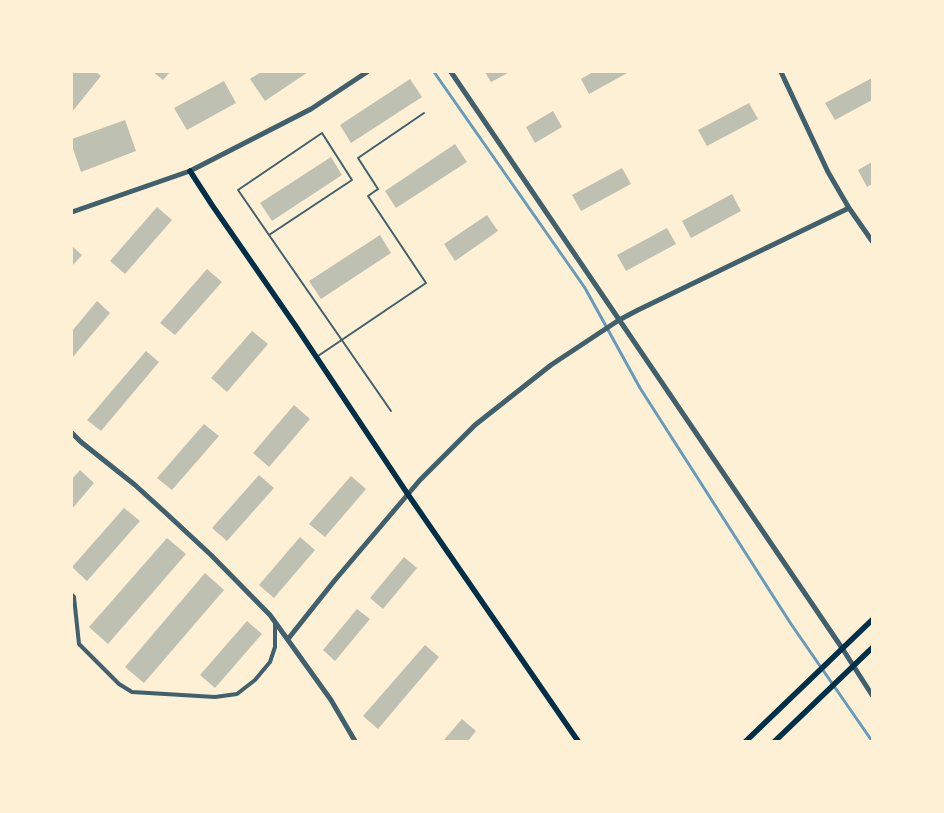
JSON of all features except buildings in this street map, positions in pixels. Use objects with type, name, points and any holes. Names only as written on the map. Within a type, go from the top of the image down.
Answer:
[{"type":"main road","points":[[190,171],[317,357],[407,493],[578,741]]},
{"type":"main road","points":[[746,741],[872,620]]},
{"type":"main road","points":[[775,741],[872,648]]},
{"type":"street","points":[[72,212],[190,171],[311,109],[367,72]]},
{"type":"street","points":[[451,72],[842,648],[872,695]]},
{"type":"street","points":[[781,72],[828,172],[849,208],[872,241]]},
{"type":"street","points":[[288,639],[407,493],[475,425],[551,365],[619,320],[849,208]]},
{"type":"street","points":[[72,433],[81,442],[135,485],[211,555],[275,622],[331,700],[356,741]]},
{"type":"street","points":[[72,595],[74,597],[79,644],[119,684],[132,692],[215,697],[237,694],[254,680],[270,662],[275,647],[275,622]]},
{"type":"lane","points":[[317,357],[426,283],[368,196],[378,189],[358,158],[424,113]]},
{"type":"lane","points":[[269,235],[352,180],[322,133],[238,190],[269,235],[342,340],[391,410]]},
{"type":"waterway","points":[[434,72],[585,288],[640,388],[791,624],[872,741]]}]
